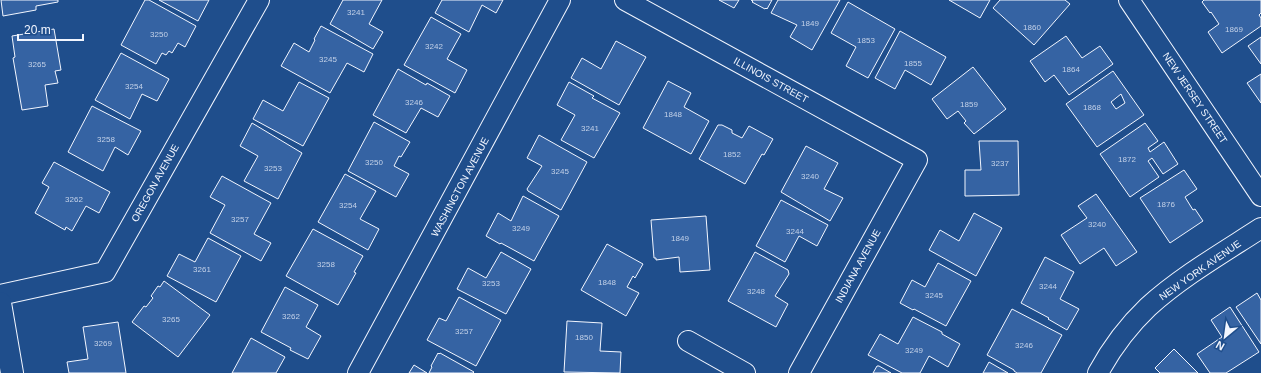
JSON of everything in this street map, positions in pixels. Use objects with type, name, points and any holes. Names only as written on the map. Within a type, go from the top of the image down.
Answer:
[{"type":"street","name":"OREGON AVENUE","points":[[0,295],[105,272],[258,0]]},
{"type":"street","name":"WASHINGTON AVENUE","points":[[358,373],[560,0]]},
{"type":"street","name":"ILLINOIS STREET","points":[[625,0],[917,160]]},
{"type":"street","name":"NEW JERSEY STREET","points":[[1133,1],[1261,196]]},
{"type":"street","name":"INDIANA AVENUE","points":[[799,373],[917,160]]},
{"type":"street","name":"NEW YORK AVENUE","points":[[1098,373],[1129,327],[1167,290],[1261,228]]},
{"type":"street","points":[[0,303],[12,373]]},
{"type":"street","points":[[688,341],[745,373]]},
{"type":"building","points":[[1,0],[58,0],[58,2],[36,6],[36,10],[3,16]]},
{"type":"building","points":[[145,0],[149,0],[196,26],[185,47],[178,43],[172,53],[169,51],[166,55],[162,53],[156,64],[121,45]]},
{"type":"building","points":[[159,0],[209,0],[198,21]]},
{"type":"building","points":[[343,0],[382,0],[369,24],[383,32],[373,49],[330,24]]},
{"type":"building","points":[[442,0],[503,0],[496,13],[482,5],[469,32],[435,13]]},
{"type":"building","points":[[719,0],[739,0],[734,8]]},
{"type":"building","points":[[751,0],[772,0],[767,9],[765,9]]},
{"type":"building","points":[[778,0],[840,0],[812,50],[790,37],[797,25],[771,13]]},
{"type":"building","points":[[949,0],[990,0],[980,18]]},
{"type":"building","points":[[1000,0],[1065,0],[1070,4],[1034,45],[993,8]]},
{"type":"building","points":[[1204,0],[1261,0],[1261,13],[1259,15],[1261,18],[1261,26],[1222,53],[1208,32],[1219,24],[1202,2]]},
{"type":"building","points":[[848,2],[895,29],[868,78],[846,66],[856,47],[831,33]]},
{"type":"building","points":[[431,17],[461,34],[447,59],[467,70],[455,93],[404,65]]},
{"type":"building","points":[[321,26],[373,54],[364,72],[347,63],[330,93],[281,66],[294,43],[309,52]]},
{"type":"building","points":[[54,29],[61,70],[55,71],[58,83],[45,85],[48,106],[22,110],[13,58],[15,57],[12,36]]},
{"type":"building","points":[[900,31],[946,57],[931,85],[905,70],[895,89],[875,78]]},
{"type":"building","points":[[1066,36],[1082,58],[1100,46],[1113,64],[1069,95],[1054,75],[1045,82],[1030,61]]},
{"type":"building","points":[[1261,37],[1261,64],[1248,46]]},
{"type":"building","points":[[616,41],[646,57],[619,105],[571,78],[582,58],[601,69]]},
{"type":"building","points":[[121,53],[169,79],[157,101],[142,94],[130,119],[95,100]]},
{"type":"building","points":[[973,67],[1006,109],[974,134],[964,123],[966,121],[958,111],[947,119],[932,99]]},
{"type":"building","points":[[398,69],[426,85],[427,83],[450,96],[438,117],[421,108],[406,133],[373,115]]},
{"type":"building","points":[[1113,71],[1144,115],[1097,147],[1066,104]],"holes":[[[1121,94],[1125,103],[1116,109],[1111,102]]]},
{"type":"building","points":[[1261,74],[1261,103],[1247,83]]},
{"type":"building","points":[[668,81],[691,93],[684,107],[709,121],[691,154],[643,128]]},
{"type":"building","points":[[299,82],[329,98],[303,146],[253,119],[263,100],[283,111]]},
{"type":"building","points":[[569,82],[594,96],[592,98],[620,113],[594,158],[561,140],[575,115],[557,105]]},
{"type":"building","points":[[92,106],[141,131],[128,155],[115,147],[103,171],[68,152]]},
{"type":"building","points":[[374,122],[410,142],[401,157],[399,156],[394,166],[409,174],[396,197],[348,171]]},
{"type":"building","points":[[252,123],[302,153],[278,199],[244,181],[258,156],[240,146]]},
{"type":"building","points":[[1145,123],[1158,141],[1148,148],[1150,152],[1164,142],[1178,164],[1163,174],[1152,158],[1148,161],[1159,177],[1130,197],[1100,154]]},
{"type":"building","points":[[718,125],[722,125],[732,130],[732,133],[742,138],[749,126],[773,139],[764,155],[762,154],[745,184],[699,159]]},
{"type":"building","points":[[539,135],[587,162],[561,210],[527,189],[542,166],[527,158]]},
{"type":"building","points":[[979,141],[1018,141],[1019,195],[965,196],[965,170],[981,170]]},
{"type":"building","points":[[806,146],[838,163],[824,189],[843,198],[830,221],[781,192]]},
{"type":"building","points":[[54,162],[110,192],[99,213],[86,206],[72,231],[66,227],[65,230],[35,213],[49,187],[42,183]]},
{"type":"building","points":[[1184,170],[1197,189],[1185,197],[1193,210],[1195,209],[1203,221],[1170,243],[1140,198]]},
{"type":"building","points":[[345,174],[376,191],[360,219],[379,229],[368,250],[318,222]]},
{"type":"building","points":[[222,176],[271,203],[254,234],[271,243],[261,261],[210,233],[225,205],[210,197]]},
{"type":"building","points":[[1096,194],[1137,252],[1116,266],[1104,248],[1080,264],[1061,235],[1087,218],[1078,206]]},
{"type":"building","points":[[523,196],[559,216],[534,261],[486,236],[498,213],[511,221]]},
{"type":"building","points":[[781,200],[828,225],[817,246],[799,236],[785,262],[756,246]]},
{"type":"building","points":[[974,213],[1002,228],[976,276],[929,250],[940,230],[959,241]]},
{"type":"building","points":[[706,216],[710,270],[680,272],[679,257],[656,260],[656,258],[654,258],[651,220]]},
{"type":"building","points":[[313,229],[363,256],[354,272],[356,273],[338,305],[286,276]]},
{"type":"building","points":[[208,238],[241,256],[216,302],[167,276],[179,254],[195,262]]},
{"type":"building","points":[[607,244],[643,264],[635,278],[633,276],[627,287],[639,293],[626,316],[581,290]]},
{"type":"building","points":[[501,252],[531,269],[506,314],[457,289],[468,268],[486,278]]},
{"type":"building","points":[[755,252],[788,270],[789,274],[775,296],[788,304],[776,327],[728,301]]},
{"type":"building","points":[[1045,257],[1074,272],[1060,299],[1079,309],[1067,330],[1048,319],[1049,318],[1021,303]]},
{"type":"building","points":[[938,263],[971,281],[946,326],[900,303],[912,280],[925,287]]},
{"type":"building","points":[[164,281],[210,315],[178,357],[132,322],[144,306],[146,307],[153,298],[151,296],[158,286],[160,287]]},
{"type":"building","points":[[285,287],[318,305],[306,327],[321,336],[308,359],[261,332]]},
{"type":"building","points":[[1257,293],[1261,300],[1261,344],[1236,307]]},
{"type":"building","points":[[459,297],[501,320],[476,366],[427,340],[439,318],[446,321]]},
{"type":"building","points":[[1230,307],[1259,352],[1226,373],[1210,373],[1197,354],[1222,337],[1211,320]]},
{"type":"building","points":[[1012,309],[1062,335],[1041,373],[1017,373],[987,355]]},
{"type":"building","points":[[913,317],[942,332],[942,334],[960,344],[948,367],[929,356],[920,373],[902,373],[868,355],[880,334],[898,344]]},
{"type":"building","points":[[567,321],[602,323],[600,351],[621,352],[620,373],[564,372]]},
{"type":"building","points":[[118,322],[126,373],[69,373],[67,362],[88,359],[83,327]]},
{"type":"building","points":[[251,338],[285,357],[276,373],[232,373]]},
{"type":"building","points":[[1174,349],[1198,373],[1160,373],[1155,368]]},
{"type":"building","points":[[438,353],[440,353],[474,372],[429,373]]},
{"type":"building","points":[[989,362],[1008,373],[983,373]]},
{"type":"building","points":[[414,365],[427,373],[409,373]]},
{"type":"building","points":[[877,366],[879,366],[891,373],[873,373]]}]
